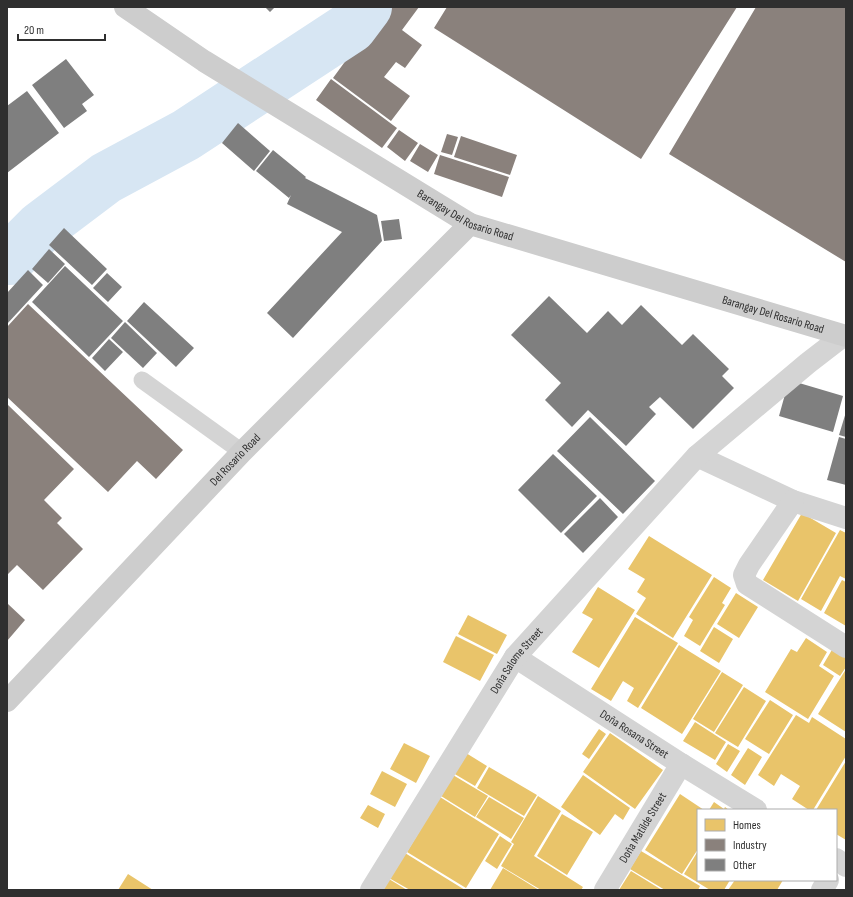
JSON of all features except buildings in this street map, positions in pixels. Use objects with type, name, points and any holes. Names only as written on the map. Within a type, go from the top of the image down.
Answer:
[{"type":"main road","name":"Barangay Del Rosario Road","points":[[125,7],[204,61],[470,224],[844,336]]},
{"type":"main road","name":"Del Rosario Road","points":[[7,701],[242,452],[470,224]]},
{"type":"street","name":"Doña Salome Street","points":[[371,890],[514,657],[697,456],[808,363],[844,336]]},
{"type":"street","points":[[697,456],[793,501],[846,518]]},
{"type":"street","points":[[793,501],[748,565],[744,575],[747,584],[846,646]]},
{"type":"street","name":"Doña Rosana Street","points":[[514,657],[754,809]]},
{"type":"street","name":"Doña Matilde Street","points":[[605,890],[681,764]]},
{"type":"street","points":[[822,890],[827,881]]},
{"type":"lane","points":[[142,380],[242,452]]},
{"type":"waterway","points":[[7,259],[9,259],[41,227],[106,178],[186,135],[351,27],[366,7]]}]
